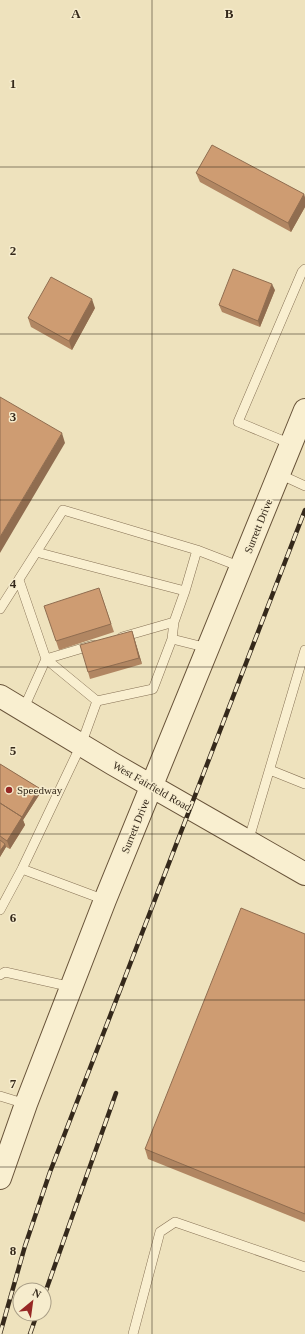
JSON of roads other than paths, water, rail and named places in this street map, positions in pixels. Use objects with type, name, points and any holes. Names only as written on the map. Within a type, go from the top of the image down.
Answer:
[{"type":"street","name":"Surrett Drive","points":[[0,1178],[26,1104],[106,900],[305,410]]},
{"type":"street","name":"West Fairfield Road","points":[[0,696],[248,842],[304,870]]},
{"type":"lane","points":[[291,444],[238,422],[302,272],[305,269]]},
{"type":"lane","points":[[279,474],[305,486]]},
{"type":"lane","points":[[0,609],[63,510],[197,550],[242,567]]},
{"type":"lane","points":[[97,701],[153,689],[172,639],[174,622],[197,550]]},
{"type":"lane","points":[[36,552],[185,591]]},
{"type":"lane","points":[[18,580],[46,659],[97,701]]},
{"type":"lane","points":[[114,639],[174,622]]},
{"type":"lane","points":[[172,639],[208,648]]},
{"type":"lane","points":[[23,710],[46,659],[99,644]]},
{"type":"lane","points":[[248,842],[305,650]]},
{"type":"lane","points":[[0,910],[22,869],[81,745],[97,701]]},
{"type":"lane","points":[[270,770],[305,784]]},
{"type":"lane","points":[[22,869],[106,900]]},
{"type":"lane","points":[[0,975],[5,972],[72,987]]},
{"type":"lane","points":[[0,1096],[26,1104]]},
{"type":"lane","points":[[133,1334],[160,1232],[175,1222],[305,1267]]},
{"type":"railway","points":[[0,1334],[25,1246],[50,1172],[305,510]]},
{"type":"railway","points":[[49,1282],[116,1093]]},
{"type":"railway","points":[[30,1334],[34,1322]]},
{"type":"place","name":"Speedway","points":[[9,790]]}]
